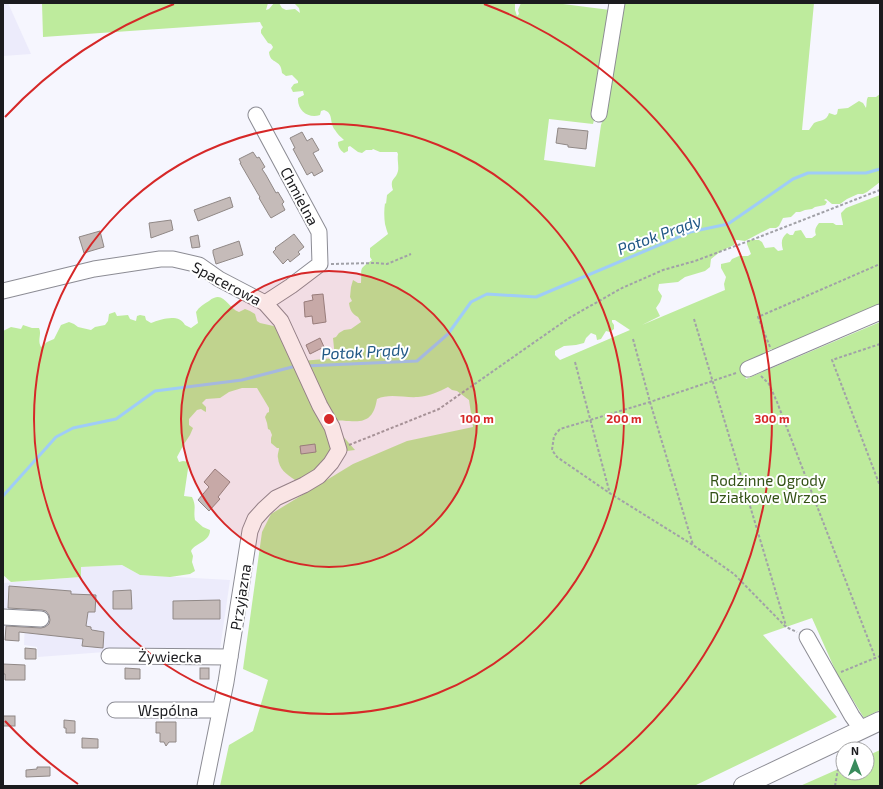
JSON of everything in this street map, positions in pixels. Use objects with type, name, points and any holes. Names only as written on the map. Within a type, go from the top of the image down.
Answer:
[{"type":"main road","points":[[743,786],[880,721]]},
{"type":"street","points":[[599,114],[617,3]]},
{"type":"street","name":"Chmielna","points":[[256,115],[319,232],[320,264]]},
{"type":"street","name":"Spacerowa","points":[[3,292],[94,269],[160,259],[173,259],[199,265],[219,279],[265,303],[281,321],[320,406],[332,427],[339,450]]},
{"type":"street","points":[[265,303],[320,264]]},
{"type":"street","points":[[750,368],[880,312]]},
{"type":"street","name":"Przyjazna","points":[[205,786],[230,657],[250,531],[255,519],[264,508],[276,498],[319,476],[331,463],[339,450]]},
{"type":"street","points":[[3,617],[41,619]]},
{"type":"street","points":[[807,637],[852,716],[862,730]]},
{"type":"street","name":"Żywiecka","points":[[109,656],[230,657]]},
{"type":"street","name":"Wspólna","points":[[115,710],[220,710]]},
{"type":"path","points":[[339,450],[439,409],[569,318],[622,288],[662,270],[748,242],[880,190]]},
{"type":"path","points":[[320,264],[387,264],[411,254]]},
{"type":"path","points":[[774,358],[758,317],[880,264]]},
{"type":"path","points":[[694,319],[786,627]]},
{"type":"path","points":[[634,339],[650,402],[693,545]]},
{"type":"path","points":[[880,344],[832,360],[880,486]]},
{"type":"path","points":[[575,362],[611,494]]},
{"type":"path","points":[[807,637],[786,627],[734,574],[693,545],[611,494],[557,457],[552,450],[554,436],[560,429],[650,402],[750,368],[769,384],[777,402],[875,658]]},
{"type":"path","points":[[830,678],[880,656]]},
{"type":"path","points":[[834,743],[838,769],[835,786]]},
{"type":"shaded area","points":[[3,3],[8,3],[31,54],[3,56]]},
{"type":"shaded area","points":[[122,565],[140,575],[230,580],[220,649],[105,652],[38,657],[37,647],[24,645],[25,621],[3,620],[3,583],[81,577],[81,567]]},
{"type":"green space","name":"Rodzinne Ogrody Działkowe Wrzos","points":[[42,3],[268,3],[266,10],[269,9],[274,3],[279,3],[282,8],[286,10],[295,9],[300,13],[299,8],[294,3],[515,3],[517,16],[519,14],[518,10],[521,3],[563,3],[610,10],[597,108],[593,124],[549,119],[544,160],[595,167],[601,125],[605,114],[620,3],[814,3],[802,130],[809,130],[814,123],[827,118],[829,113],[835,115],[837,114],[838,109],[848,108],[859,101],[863,103],[866,108],[868,97],[876,97],[880,94],[880,182],[867,192],[858,194],[840,204],[832,204],[826,199],[824,200],[827,202],[825,205],[796,212],[791,217],[783,218],[779,226],[776,228],[770,228],[745,241],[736,240],[734,245],[721,251],[711,259],[710,267],[705,271],[685,277],[678,282],[659,284],[658,290],[662,296],[656,308],[660,316],[642,325],[725,290],[724,284],[726,277],[721,268],[721,264],[730,262],[732,259],[739,256],[748,256],[751,254],[747,241],[759,240],[765,248],[774,247],[778,251],[783,250],[782,241],[787,233],[793,235],[795,231],[801,230],[806,238],[812,238],[816,235],[815,232],[819,223],[843,225],[841,213],[846,208],[880,195],[880,309],[772,351],[772,349],[767,351],[768,357],[743,369],[746,379],[880,322],[880,710],[864,718],[837,674],[812,618],[763,635],[837,717],[694,786],[220,786],[229,745],[253,731],[268,680],[243,669],[262,532],[271,514],[353,464],[407,441],[473,427],[469,400],[457,391],[448,387],[434,394],[413,397],[386,396],[377,399],[374,410],[369,418],[361,421],[336,421],[341,434],[355,450],[347,451],[344,455],[295,484],[295,480],[281,468],[278,457],[279,448],[271,443],[272,435],[268,429],[265,417],[269,412],[269,408],[257,388],[242,388],[229,392],[220,398],[206,399],[202,403],[206,407],[206,412],[201,409],[197,410],[189,419],[189,425],[193,428],[177,457],[179,462],[189,462],[184,496],[192,497],[194,503],[195,520],[203,527],[210,530],[208,537],[191,551],[195,571],[190,574],[170,577],[140,575],[122,565],[81,567],[81,577],[11,582],[3,575],[3,331],[11,327],[21,329],[23,325],[32,328],[39,328],[39,342],[41,347],[54,339],[61,325],[69,322],[78,327],[91,330],[95,327],[105,325],[108,321],[109,314],[115,312],[117,316],[128,315],[130,319],[136,321],[137,316],[145,316],[146,320],[151,323],[170,318],[179,319],[191,328],[198,323],[196,312],[203,304],[218,297],[225,300],[239,312],[245,309],[255,314],[257,321],[260,323],[278,327],[302,361],[335,358],[333,338],[344,330],[351,329],[361,322],[350,308],[349,303],[352,301],[350,297],[351,287],[353,280],[361,283],[361,271],[363,267],[372,260],[370,257],[370,248],[388,234],[385,225],[385,203],[386,204],[387,195],[393,190],[392,181],[397,174],[398,169],[397,152],[380,152],[373,149],[366,150],[362,153],[350,146],[348,147],[348,151],[344,153],[341,151],[338,142],[344,140],[333,127],[327,111],[321,111],[320,115],[316,116],[304,113],[299,107],[298,103],[298,98],[304,95],[303,91],[293,92],[291,88],[294,84],[298,83],[298,81],[292,75],[286,76],[282,73],[280,65],[271,59],[269,52],[273,47],[261,33],[263,27],[260,22],[43,37]],"holes":[[[612,320],[615,320],[630,330],[560,360],[555,355],[555,351],[564,346],[584,343],[586,338],[591,333],[596,335],[597,340],[601,339],[606,331],[610,332],[614,329]]]},
{"type":"green space","points":[[880,750],[880,786],[800,786],[835,771],[835,781],[875,781],[875,752]]},
{"type":"building","points":[[558,128],[588,131],[586,149],[568,147],[568,145],[556,143]]},
{"type":"building","points":[[302,132],[307,141],[312,138],[319,150],[313,153],[323,171],[314,176],[312,172],[307,175],[293,149],[295,148],[290,138]]},
{"type":"building","points":[[253,152],[257,158],[259,157],[265,167],[262,169],[276,193],[278,192],[284,202],[282,204],[285,210],[271,218],[240,163],[239,159]]},
{"type":"building","points":[[230,197],[233,207],[198,221],[194,210]]},
{"type":"building","points":[[171,220],[173,230],[151,238],[149,223]]},
{"type":"building","points":[[100,231],[104,247],[84,253],[79,237]]},
{"type":"building","points":[[294,234],[304,247],[298,252],[300,254],[290,262],[288,259],[283,264],[273,252],[276,249],[275,248]]},
{"type":"building","points":[[198,235],[200,247],[192,248],[190,237]]},
{"type":"building","points":[[239,241],[243,255],[216,264],[213,250]]},
{"type":"building","points":[[323,294],[326,322],[313,324],[312,316],[305,317],[304,302],[313,300],[312,295]]},
{"type":"building","points":[[320,338],[324,347],[310,354],[306,345]]},
{"type":"building","points":[[315,444],[316,452],[301,454],[300,446]]},
{"type":"building","points":[[215,469],[230,482],[218,497],[220,499],[209,511],[198,500],[209,487],[204,482]]},
{"type":"building","points":[[9,586],[71,591],[71,594],[96,595],[95,612],[88,612],[86,626],[91,627],[92,630],[104,632],[103,648],[82,646],[83,639],[19,632],[19,641],[5,640],[6,626],[41,628],[49,624],[50,620],[46,611],[8,608]]},
{"type":"building","points":[[131,590],[132,609],[113,609],[113,591]]},
{"type":"building","points":[[220,600],[220,619],[173,619],[173,601]]},
{"type":"building","points":[[25,648],[36,649],[36,659],[25,659]]},
{"type":"building","points":[[3,664],[25,665],[25,680],[5,680],[5,674],[3,674]]},
{"type":"building","points":[[125,668],[140,669],[140,679],[125,679]]},
{"type":"building","points":[[200,668],[209,668],[209,679],[200,679]]},
{"type":"building","points":[[3,716],[15,716],[15,726],[3,726]]},
{"type":"building","points":[[64,720],[75,721],[75,733],[66,733],[66,728],[64,728]]},
{"type":"building","points":[[156,722],[176,722],[176,742],[169,742],[166,746],[164,742],[160,742],[160,733],[156,733]]},
{"type":"building","points":[[82,738],[98,739],[98,748],[82,748]]},
{"type":"building","points":[[37,767],[50,767],[50,776],[26,777],[26,770],[37,769]]},
{"type":"waterway","name":"Potok Prądy","points":[[305,366],[417,361],[448,334],[471,302],[487,294],[536,297],[690,232],[728,224],[793,179],[808,173],[866,173],[880,169]]},
{"type":"waterway","name":"Potok Prądy","points":[[3,496],[56,437],[73,428],[116,419],[155,391],[242,380],[296,366]]}]
